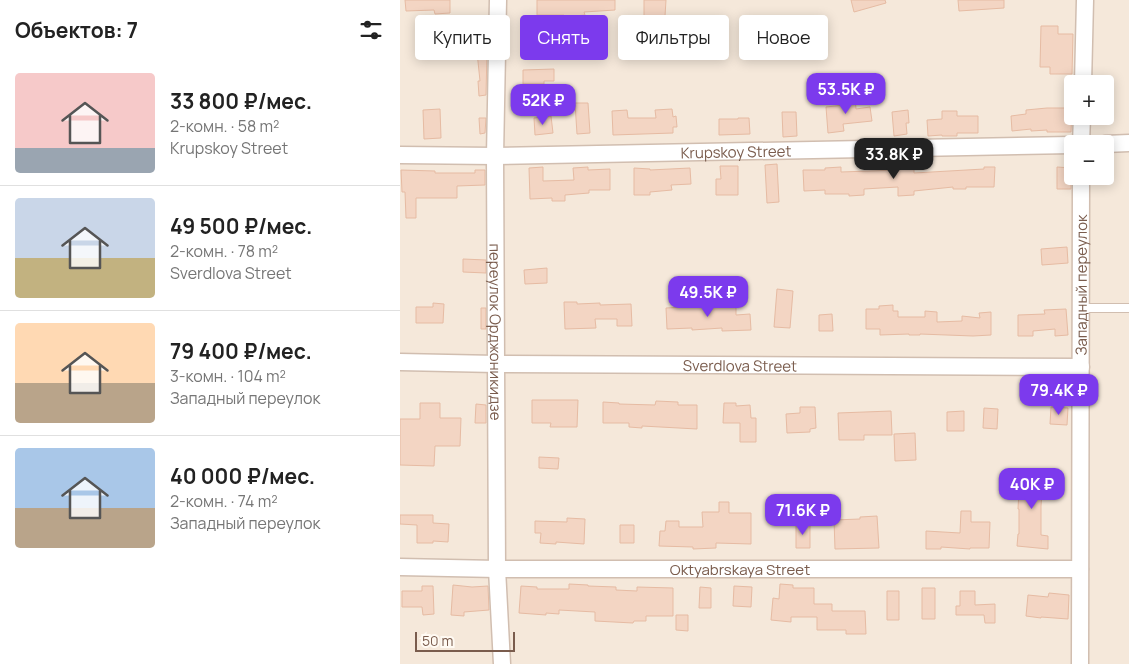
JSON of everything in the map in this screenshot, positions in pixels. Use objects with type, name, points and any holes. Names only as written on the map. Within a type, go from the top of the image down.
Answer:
[{"type":"street","name":"переулок Орджоникидзе","points":[[498,0],[495,156],[497,569],[502,664]]},
{"type":"street","points":[[1083,75],[1085,0]]},
{"type":"street","points":[[1114,144],[1129,143]]},
{"type":"street","name":"Krupskoy Street","points":[[400,155],[495,156],[1064,145]]},
{"type":"street","name":"Западный переулок","points":[[1080,664],[1081,185]]},
{"type":"street","name":"Sverdlova Street","points":[[400,362],[1080,367]]},
{"type":"street","name":"Oktyabrskaya Street","points":[[400,567],[497,569],[1080,569]]},
{"type":"lane","points":[[1081,308],[1129,308]]},
{"type":"shaded area","points":[[400,0],[1129,0],[1129,664],[400,664]]},
{"type":"building","points":[[405,0],[450,0],[450,13],[435,14],[434,10],[406,11]]},
{"type":"building","points":[[537,0],[615,0],[615,10],[584,12],[585,15],[537,15]]},
{"type":"building","points":[[644,0],[666,0],[665,15],[644,15]]},
{"type":"building","points":[[851,0],[885,0],[886,3],[854,12]]},
{"type":"building","points":[[958,0],[1004,0],[1004,8],[959,11]]},
{"type":"building","points":[[1041,26],[1058,26],[1058,34],[1073,34],[1072,74],[1050,74],[1050,67],[1040,67]]},
{"type":"building","points":[[478,60],[487,60],[486,95],[479,96],[478,81],[480,81]]},
{"type":"building","points":[[554,69],[554,81],[544,81],[544,84],[523,84],[523,70]]},
{"type":"building","points":[[855,97],[856,109],[870,107],[872,121],[843,124],[844,131],[828,133],[826,107],[845,105],[844,98]]},
{"type":"building","points":[[575,103],[588,103],[590,133],[577,134]]},
{"type":"building","points":[[1064,108],[1064,125],[1071,125],[1071,132],[1031,131],[1031,129],[1012,131],[1011,116],[1026,114],[1026,110]]},
{"type":"building","points":[[440,109],[441,138],[424,139],[423,110]]},
{"type":"building","points":[[672,109],[673,117],[676,116],[677,127],[673,127],[673,133],[613,135],[612,111],[627,110],[628,118],[656,118],[655,110]]},
{"type":"building","points":[[908,110],[909,123],[906,123],[907,134],[894,136],[892,112]]},
{"type":"building","points":[[942,111],[957,111],[957,116],[978,116],[978,133],[957,133],[957,136],[928,136],[927,120],[942,119]]},
{"type":"building","points":[[782,112],[796,112],[797,136],[783,137]]},
{"type":"building","points":[[551,116],[553,133],[535,135],[534,118]]},
{"type":"building","points":[[479,118],[486,118],[485,133],[480,134]]},
{"type":"building","points":[[749,118],[750,134],[719,135],[719,119]]},
{"type":"building","points":[[777,164],[779,202],[767,203],[765,165]]},
{"type":"building","points":[[720,166],[738,166],[738,195],[716,195],[716,179],[721,179]]},
{"type":"building","points":[[543,167],[543,181],[574,180],[573,168],[588,167],[588,170],[610,169],[610,190],[589,190],[589,193],[565,195],[565,201],[552,201],[552,198],[530,199],[529,168]]},
{"type":"building","points":[[841,167],[841,172],[898,170],[898,167],[914,167],[914,173],[995,167],[994,187],[953,189],[953,187],[914,191],[914,195],[898,196],[898,187],[864,189],[864,195],[849,196],[849,194],[825,194],[825,190],[804,191],[803,170],[825,170],[825,168]]},
{"type":"building","points":[[1057,167],[1064,167],[1064,185],[1071,185],[1071,189],[1057,189]]},
{"type":"building","points":[[634,168],[650,170],[690,168],[691,184],[671,185],[672,190],[650,192],[650,195],[634,195]]},
{"type":"building","points":[[401,170],[435,171],[435,173],[475,173],[475,170],[485,170],[485,185],[457,186],[457,198],[416,198],[416,218],[406,218],[405,192],[402,192]]},
{"type":"building","points":[[1067,247],[1068,263],[1042,265],[1041,249]]},
{"type":"building","points":[[463,259],[486,260],[486,273],[463,272]]},
{"type":"building","points":[[547,268],[547,283],[525,284],[524,270]]},
{"type":"building","points":[[777,289],[793,291],[790,328],[774,327]]},
{"type":"building","points":[[564,302],[577,302],[577,304],[600,303],[600,305],[631,304],[632,326],[617,326],[617,319],[595,319],[596,328],[565,329]]},
{"type":"building","points":[[720,302],[736,302],[736,315],[750,314],[751,330],[722,331],[722,328],[667,329],[666,308],[721,305]]},
{"type":"building","points":[[433,303],[444,304],[443,323],[416,323],[416,307],[433,307]]},
{"type":"building","points":[[893,305],[893,311],[898,311],[898,317],[925,317],[925,311],[937,312],[937,322],[962,321],[962,316],[980,318],[979,313],[991,312],[991,335],[880,335],[880,329],[866,329],[866,309],[879,309],[879,306]]},
{"type":"building","points":[[481,308],[486,308],[486,329],[481,329]]},
{"type":"building","points":[[1066,309],[1068,335],[1055,336],[1055,329],[1033,331],[1033,336],[1018,336],[1018,315],[1045,314],[1044,310]]},
{"type":"building","points":[[832,314],[833,331],[819,331],[819,315]]},
{"type":"building","points":[[532,400],[578,400],[577,427],[550,427],[551,423],[532,423]]},
{"type":"building","points":[[656,401],[678,402],[678,405],[697,405],[697,429],[642,426],[642,428],[629,427],[629,423],[603,423],[603,402],[655,405]]},
{"type":"building","points":[[420,403],[440,403],[440,418],[461,418],[460,446],[435,446],[434,466],[400,465],[400,419],[420,419]]},
{"type":"building","points":[[724,403],[736,403],[736,406],[750,405],[751,418],[756,418],[756,442],[740,442],[740,423],[723,423]]},
{"type":"building","points":[[476,404],[486,405],[486,423],[475,423]]},
{"type":"building","points":[[800,407],[815,407],[816,428],[810,429],[810,432],[787,433],[786,414],[800,413]]},
{"type":"building","points":[[1051,407],[1068,408],[1067,425],[1050,424]]},
{"type":"building","points":[[984,408],[998,409],[997,429],[983,428]]},
{"type":"building","points":[[891,411],[892,435],[864,435],[864,440],[839,440],[838,413]]},
{"type":"building","points":[[964,411],[964,431],[947,431],[947,412]]},
{"type":"building","points":[[915,433],[916,460],[895,461],[894,434]]},
{"type":"building","points":[[539,457],[559,458],[558,469],[539,468]]},
{"type":"building","points":[[1020,471],[1041,472],[1041,477],[1049,477],[1048,493],[1042,492],[1041,506],[1041,535],[1048,536],[1048,549],[1017,546],[1019,534]]},
{"type":"building","points":[[719,502],[729,502],[729,513],[751,513],[751,544],[716,543],[716,548],[693,549],[693,547],[659,546],[660,531],[665,531],[666,521],[679,521],[679,527],[703,527],[702,512],[719,512]]},
{"type":"building","points":[[961,511],[971,511],[971,522],[990,522],[989,548],[941,547],[941,549],[926,549],[926,531],[960,533]]},
{"type":"building","points":[[400,515],[433,515],[433,523],[449,524],[448,542],[417,543],[417,525],[400,524]]},
{"type":"building","points":[[877,516],[879,548],[835,549],[834,520]]},
{"type":"building","points":[[567,518],[585,519],[584,544],[540,543],[541,533],[535,533],[535,521],[567,522]]},
{"type":"building","points":[[796,524],[810,524],[810,548],[796,548]]},
{"type":"building","points":[[620,525],[634,525],[634,543],[620,543]]},
{"type":"building","points":[[569,584],[616,587],[616,590],[637,591],[637,587],[673,588],[673,616],[646,616],[646,621],[634,621],[633,623],[595,621],[595,612],[559,610],[559,614],[546,613],[546,615],[519,613],[521,586],[537,587],[537,589],[569,589]]},
{"type":"building","points":[[780,584],[793,585],[793,588],[814,588],[814,604],[832,604],[832,611],[865,611],[866,634],[846,634],[846,630],[817,630],[817,617],[791,617],[791,622],[771,620],[773,598],[779,599]]},
{"type":"building","points":[[453,585],[488,586],[489,610],[464,612],[464,616],[451,615]]},
{"type":"building","points":[[422,586],[433,586],[434,614],[423,615],[422,607],[402,607],[402,591],[422,591]]},
{"type":"building","points":[[734,586],[752,587],[751,607],[733,606]]},
{"type":"building","points":[[700,587],[711,588],[711,608],[699,608]]},
{"type":"building","points":[[922,588],[935,588],[935,619],[922,619]]},
{"type":"building","points":[[887,591],[899,591],[899,620],[887,620]]},
{"type":"building","points":[[960,591],[975,591],[975,605],[995,604],[995,623],[985,623],[984,615],[956,615],[956,606],[960,606]]},
{"type":"building","points":[[1049,593],[1069,595],[1068,619],[1026,616],[1028,595],[1048,597]]},
{"type":"building","points":[[676,615],[688,615],[688,631],[676,630]]}]
